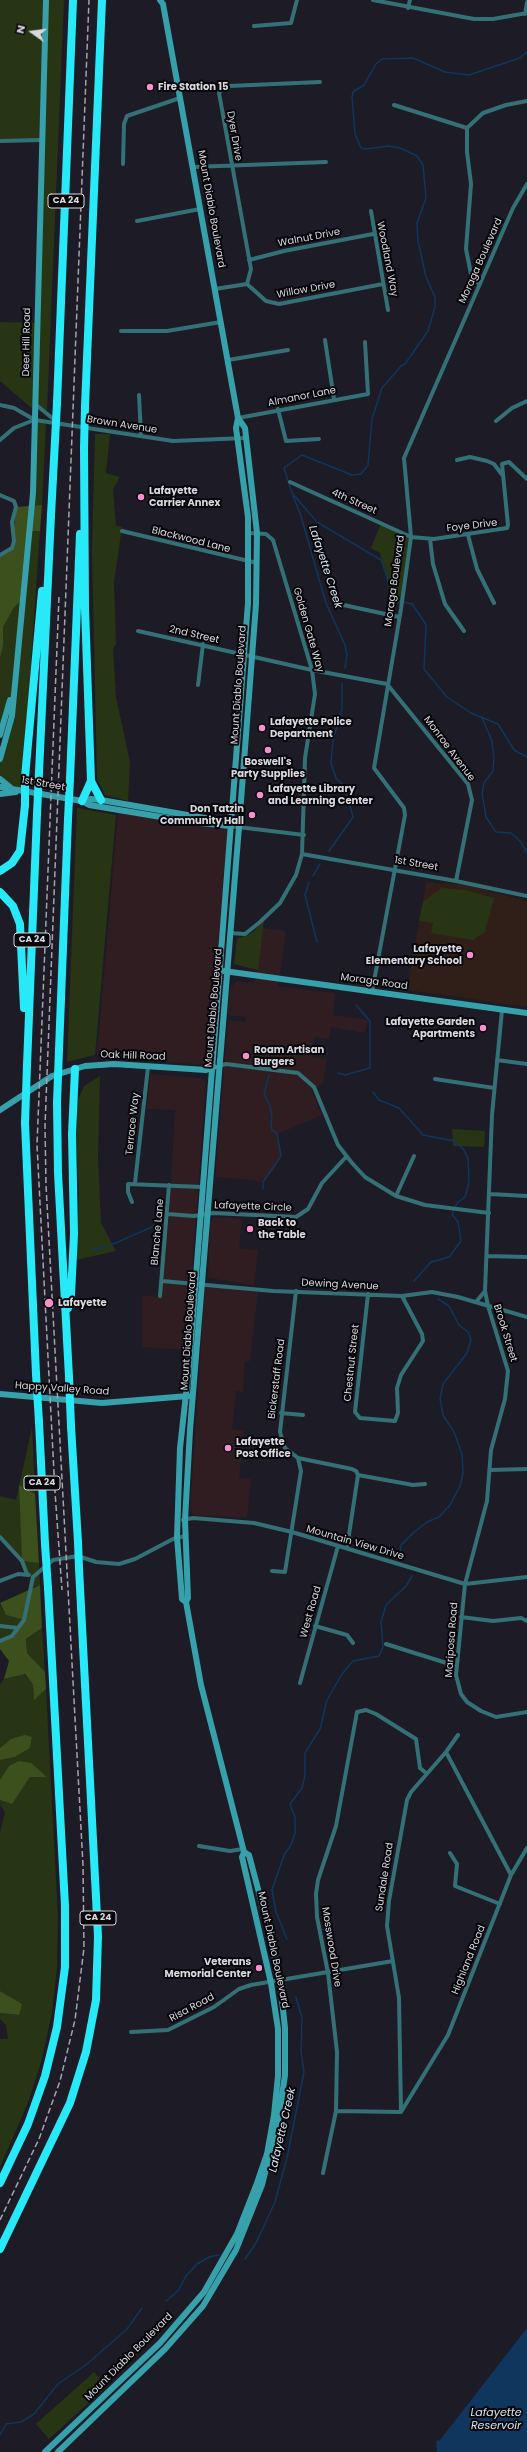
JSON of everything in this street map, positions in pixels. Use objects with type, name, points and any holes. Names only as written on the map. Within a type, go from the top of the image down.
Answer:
[{"type":"highway","name":"CA 24","points":[[0,2183],[28,2124],[45,2076],[56,2032],[64,1977],[65,1901],[31,1285],[25,1123],[37,814],[57,403],[73,0]]},
{"type":"highway","name":"CA 24","points":[[0,2249],[53,2142],[70,2103],[86,2052],[96,2000],[98,1930],[58,1173],[57,1102],[102,0]]},
{"type":"highway","points":[[82,801],[91,781],[83,484]]},
{"type":"highway","points":[[0,871],[12,863],[20,851],[25,805],[25,777],[38,620],[50,534]]},
{"type":"highway","points":[[91,781],[101,800]]},
{"type":"highway","points":[[0,892],[15,909],[21,929],[27,1065]]},
{"type":"highway","points":[[66,1319],[71,1295],[74,1234],[72,1134],[75,1069]]},
{"type":"main road","name":"Deer Hill Road","points":[[0,759],[12,716],[33,493],[46,0]]},
{"type":"main road","name":"Mount Diablo Boulevard","points":[[163,1],[238,418],[236,428],[249,533],[244,654],[186,1396],[178,1474],[177,1538],[182,1599],[186,1602]]},
{"type":"main road","name":"Mount Diablo Boulevard","points":[[45,2452],[160,2343],[204,2292],[237,2234],[267,2154],[274,2115],[278,2076],[278,2029],[271,1983],[242,1857],[243,1850],[201,1685],[186,1602],[188,1598],[185,1520],[202,1283],[239,827],[257,563],[257,533],[245,428],[238,418]]},
{"type":"main road","name":"Deer Hill Road","points":[[0,736],[14,684]]},
{"type":"main road","points":[[0,779],[19,790]]},
{"type":"main road","name":"1st Street","points":[[0,787],[82,801],[89,805],[230,826]]},
{"type":"main road","points":[[0,794],[19,790]]},
{"type":"main road","name":"1st Street","points":[[82,801],[91,799],[101,800],[222,821],[230,826]]},
{"type":"main road","points":[[171,818],[184,815]]},
{"type":"main road","name":"Moraga Road","points":[[219,971],[527,1013]]},
{"type":"main road","name":"Oak Hill Road","points":[[0,1110],[3,1105],[45,1080],[75,1069],[104,1064],[206,1070],[219,1066]]},
{"type":"main road","points":[[197,1258],[200,1261],[199,1278],[202,1283]]},
{"type":"main road","points":[[194,1282],[198,1285],[198,1302],[201,1306]]},
{"type":"main road","name":"Happy Valley Road","points":[[0,1394],[102,1403],[194,1396]]},
{"type":"main road","name":"Mount Diablo Boulevard","points":[[58,2452],[165,2349],[211,2296],[236,2250],[262,2185],[279,2116],[285,2067],[285,2028],[280,1981],[249,1855],[243,1850]]},
{"type":"street","points":[[254,26],[291,23],[297,0]]},
{"type":"street","points":[[373,0],[408,8],[474,19],[493,19],[526,14],[527,2]]},
{"type":"street","points":[[408,8],[410,0]]},
{"type":"street","name":"Dyer Drive","points":[[247,284],[250,274],[249,260],[219,99],[219,92],[223,88],[229,86],[320,82]]},
{"type":"street","points":[[123,164],[124,124],[127,116],[180,98]]},
{"type":"street","points":[[467,128],[483,113],[506,105],[527,101]]},
{"type":"street","points":[[394,105],[467,128]]},
{"type":"street","points":[[467,128],[471,198],[466,249],[471,274],[473,279],[480,284]]},
{"type":"street","points":[[0,141],[42,140]]},
{"type":"street","points":[[193,167],[326,162]]},
{"type":"street","name":"Moraga Boulevard","points":[[372,992],[405,811],[374,768],[402,599],[410,537],[404,458],[513,208],[527,184]]},
{"type":"street","points":[[137,221],[200,209]]},
{"type":"street","name":"Woodland Way","points":[[371,211],[373,234],[388,310]]},
{"type":"street","name":"Walnut Drive","points":[[249,260],[284,251],[373,234]]},
{"type":"street","points":[[215,289],[247,284]]},
{"type":"street","name":"Willow Drive","points":[[247,284],[262,298],[274,304],[383,284]]},
{"type":"street","points":[[121,331],[167,331],[221,322]]},
{"type":"street","points":[[324,340],[334,398]]},
{"type":"street","name":"Almanor Lane","points":[[238,418],[334,398],[368,394],[365,342]]},
{"type":"street","points":[[228,360],[288,350]]},
{"type":"street","points":[[139,395],[141,435]]},
{"type":"street","points":[[496,421],[512,408],[527,401]]},
{"type":"street","points":[[35,404],[57,422]]},
{"type":"street","name":"Brown Avenue","points":[[0,405],[14,408],[35,420],[57,422],[180,442],[246,438]]},
{"type":"street","points":[[278,409],[286,441],[319,439]]},
{"type":"street","points":[[0,440],[14,428],[35,420]]},
{"type":"street","points":[[457,460],[470,457],[487,461],[494,464],[504,476]]},
{"type":"street","name":"Foye Drive","points":[[410,537],[430,539],[504,530],[508,527],[502,464],[507,462],[527,479]]},
{"type":"street","name":"4th Street","points":[[290,482],[410,537]]},
{"type":"street","points":[[0,495],[14,501],[16,507],[12,522],[14,541],[12,548],[0,555]]},
{"type":"street","name":"Blackwood Lane","points":[[122,531],[257,563]]},
{"type":"street","name":"Golden Gate Way","points":[[230,933],[245,934],[251,930],[280,903],[296,875],[302,854],[304,835],[306,758],[316,694],[312,670],[273,540],[269,535],[249,533]]},
{"type":"street","points":[[468,535],[477,568],[494,603]]},
{"type":"street","points":[[430,539],[433,564],[445,604],[464,631]]},
{"type":"street","points":[[332,582],[333,596],[339,604],[399,617]]},
{"type":"street","name":"2nd Street","points":[[138,631],[204,644],[312,670],[387,684]]},
{"type":"street","points":[[198,685],[204,644]]},
{"type":"street","name":"Monroe Avenue","points":[[387,684],[468,784],[472,800],[456,881]]},
{"type":"street","name":"1st Street","points":[[230,826],[304,835]]},
{"type":"street","name":"1st Street","points":[[302,854],[456,881],[527,896]]},
{"type":"street","name":"Brook Street","points":[[465,1584],[487,1501],[493,1439],[505,1399],[508,1371],[488,1306],[485,1291],[494,1088],[502,1010]]},
{"type":"street","points":[[497,1060],[527,1064]]},
{"type":"street","points":[[219,1066],[226,1064],[289,1070],[302,1075],[317,1093],[335,1139],[346,1157],[365,1177],[396,1196],[446,1209],[489,1213]]},
{"type":"street","name":"Terrace Way","points":[[132,1202],[128,1192],[128,1184],[135,1183],[148,1067]]},
{"type":"street","points":[[435,1079],[494,1088]]},
{"type":"street","points":[[396,1196],[414,1156]]},
{"type":"street","name":"Lafayette Circle","points":[[168,1214],[296,1217],[308,1209],[322,1183],[346,1157]]},
{"type":"street","points":[[135,1183],[202,1187]]},
{"type":"street","name":"Blanche Lane","points":[[160,1296],[165,1230],[168,1214],[169,1185]]},
{"type":"street","points":[[490,1194],[527,1196]]},
{"type":"street","points":[[487,1256],[527,1257]]},
{"type":"street","name":"Blanche Lane","points":[[162,1281],[202,1283]]},
{"type":"street","name":"Dewing Avenue","points":[[202,1283],[264,1290],[402,1296],[425,1291],[476,1302],[527,1317]]},
{"type":"street","name":"Bickerstaff Road","points":[[296,1291],[281,1412],[281,1441],[285,1448],[298,1458]]},
{"type":"street","points":[[476,1302],[485,1291]]},
{"type":"street","name":"Chestnut Street","points":[[368,1294],[355,1412],[360,1418],[396,1421],[398,1413],[397,1388],[401,1375],[423,1341],[422,1334],[402,1296]]},
{"type":"street","points":[[281,1412],[303,1415]]},
{"type":"street","points":[[272,1571],[285,1572],[301,1471],[298,1458],[352,1469],[358,1475],[413,1485],[425,1484]]},
{"type":"street","points":[[490,1470],[527,1469]]},
{"type":"street","points":[[347,1548],[358,1475]]},
{"type":"street","name":"Mountain View Drive","points":[[177,1521],[234,1521],[292,1532],[465,1584],[527,1577]]},
{"type":"street","points":[[0,1641],[12,1636],[24,1620],[33,1577],[39,1570],[58,1558],[78,1556],[108,1564],[119,1564],[135,1559],[177,1538],[185,1536]]},
{"type":"street","points":[[0,1537],[22,1561],[27,1574]]},
{"type":"street","name":"West Road","points":[[300,1683],[338,1546]]},
{"type":"street","points":[[0,1581],[18,1574],[27,1574],[33,1577]]},
{"type":"street","name":"Mariposa Road","points":[[465,1584],[456,1666],[457,1685],[467,1702],[496,1717],[527,1712]]},
{"type":"street","points":[[461,1617],[493,1621],[521,1618],[527,1621]]},
{"type":"street","points":[[0,1626],[18,1628]]},
{"type":"street","points":[[315,1626],[347,1636],[353,1643]]},
{"type":"street","points":[[386,1644],[456,1666]]},
{"type":"street","name":"Mosswood Drive","points":[[323,2173],[336,2111],[337,2052],[328,1973],[317,1917],[316,1894],[318,1880],[334,1832],[357,1712],[366,1710],[376,1714],[416,1739],[420,1768],[426,1773]]},
{"type":"street","name":"Sundale Road","points":[[401,2112],[399,1998],[387,1917],[403,1809],[411,1792],[426,1773],[446,1752],[458,1735]]},
{"type":"street","points":[[446,1752],[511,1875]]},
{"type":"street","points":[[199,1846],[230,1851],[243,1850]]},
{"type":"street","name":"Highland Road","points":[[401,2112],[448,2035],[511,1875],[527,1848]]},
{"type":"street","points":[[450,1853],[457,1864],[455,1886],[500,1904]]},
{"type":"street","name":"Risa Road","points":[[130,2032],[168,2030],[214,2007],[238,1989],[393,1961]]},
{"type":"street","points":[[336,2111],[401,2112]]},
{"type":"shaded area","points":[[118,812],[231,830],[210,1060],[204,1065],[97,1056]]},
{"type":"shaded area","name":"Lafayette Elementary School","points":[[426,882],[466,885],[527,901],[527,1007],[407,990]]},
{"type":"shaded area","points":[[263,928],[286,931],[278,986],[335,993],[333,1015],[368,1020],[365,1033],[331,1027],[329,1039],[314,1037],[311,1057],[327,1059],[323,1084],[311,1090],[322,1115],[278,1134],[281,1154],[275,1168],[263,1184],[254,1180],[215,1177],[228,1020],[245,1022],[246,1017],[227,1015],[230,989],[236,981],[255,983]]},
{"type":"shaded area","points":[[150,1074],[200,1078],[206,1083],[186,1350],[142,1347],[142,1295],[161,1297],[169,1216],[175,1110],[147,1109]]},
{"type":"shaded area","points":[[215,1217],[242,1219],[239,1248],[258,1250],[254,1285],[208,1278],[210,1221]]},
{"type":"shaded area","points":[[205,1285],[258,1291],[250,1361],[245,1361],[243,1392],[236,1391],[232,1429],[244,1431],[239,1478],[251,1479],[247,1518],[194,1515],[190,1509]]},
{"type":"green space","points":[[0,0],[64,0],[47,411],[35,404],[35,411],[0,381],[0,322],[37,323],[42,141],[0,141]]},
{"type":"green space","points":[[35,420],[42,421],[46,425],[42,505],[32,506]]},
{"type":"green space","points":[[95,434],[110,434],[106,473],[120,477],[113,489],[116,526],[122,527],[114,582],[116,644],[113,649],[116,697],[130,762],[128,801],[105,795],[97,779],[92,550]]},
{"type":"green space","points":[[42,505],[40,531],[29,531],[22,601],[15,606],[3,627],[3,646],[0,658],[0,555],[12,548],[16,507]]},
{"type":"green space","points":[[381,523],[411,537],[401,605],[392,602],[380,553],[371,548]]},
{"type":"green space","points":[[29,531],[40,531],[22,791],[0,779],[0,759],[5,748],[14,688],[0,735],[0,658],[3,646],[3,627],[15,606],[22,601]]},
{"type":"green space","points":[[77,808],[116,815],[95,1055],[67,1062]]},
{"type":"green space","points":[[441,888],[465,890],[494,898],[485,932],[473,940],[431,933],[433,923],[419,921],[423,902]]},
{"type":"green space","points":[[264,920],[258,970],[234,964],[237,939],[252,933]]},
{"type":"green space","points":[[100,1076],[98,1157],[101,1223],[116,1251],[76,1260],[79,1192],[76,1138],[77,1102],[84,1086]]},
{"type":"green space","points":[[452,1129],[485,1131],[484,1147],[453,1146]]},
{"type":"green space","points":[[32,1427],[35,1494],[20,1486],[22,1561],[0,1538],[0,1496],[16,1500]]},
{"type":"green space","points":[[19,1485],[35,1494],[39,1563],[22,1561]]},
{"type":"green space","points":[[22,1561],[39,1563],[40,1585],[29,1588],[31,1576],[26,1574]]},
{"type":"green space","points":[[40,1585],[42,1628],[26,1639],[27,1653],[45,1672],[46,1689],[34,1700],[33,1685],[25,1674],[4,1679],[9,1661],[0,1649],[0,1641],[12,1636],[24,1620],[6,1615],[0,1603]]},
{"type":"green space","points":[[0,1605],[6,1615],[24,1620],[12,1636],[0,1641]]},
{"type":"green space","points":[[42,1628],[45,1672],[27,1653],[26,1639]]},
{"type":"green space","points":[[24,1674],[33,1685],[34,1699],[46,1689],[58,1918],[57,1968],[52,2013],[42,2059],[28,2103],[0,2167],[0,2039],[8,2039],[6,2025],[0,2019],[0,2013],[19,2015],[8,1996],[0,1991],[0,1832],[5,1812],[0,1805],[0,1800],[12,1803],[30,1777],[47,1777],[9,1766],[0,1780],[0,1760],[15,1757],[30,1748],[32,1737],[11,1739],[0,1748],[0,1684],[4,1679]]},
{"type":"green space","points":[[25,1735],[32,1737],[30,1748],[15,1757],[0,1760],[0,1748],[11,1739]]},
{"type":"green space","points":[[19,1761],[31,1763],[47,1777],[30,1777],[12,1804],[0,1800],[0,1780],[9,1766]]},
{"type":"green space","points":[[0,1991],[22,2004],[19,2015],[0,2013]]},
{"type":"green space","points":[[94,2372],[107,2386],[49,2439],[36,2424]]},
{"type":"water","name":"Lafayette Reservoir","points":[[527,2328],[527,2452],[437,2452],[436,2441],[440,2440]]},
{"type":"waterway","points":[[527,52],[520,58],[469,75],[445,72],[413,58],[382,59],[376,64],[364,85],[353,92],[352,97],[355,134],[361,148],[366,149],[388,146],[400,148],[417,156],[423,165],[426,198],[417,223],[418,241],[426,277],[435,297],[435,307],[428,331],[405,364],[401,366],[382,388],[372,419],[368,465],[361,474],[352,475],[302,455],[284,468],[292,493],[317,522],[381,560],[395,600],[412,604],[426,625],[424,669],[447,697],[471,713],[498,724],[514,750],[527,757]]},
{"type":"waterway","name":"Lafayette Creek","points":[[293,496],[300,513],[326,603],[345,645],[347,655],[345,668]]},
{"type":"waterway","name":"Lafayette Creek","points":[[329,851],[353,817],[345,787],[336,778],[331,763],[333,740],[342,709],[342,683]]},
{"type":"waterway","points":[[482,718],[492,741],[494,758],[493,771],[484,783],[482,793],[486,817],[496,832],[511,833],[521,842],[527,853]]},
{"type":"waterway","name":"Lafayette Creek","points":[[313,876],[320,864]]},
{"type":"waterway","name":"Lafayette Creek","points":[[309,882],[305,895],[317,942]]},
{"type":"waterway","name":"Lafayette Creek","points":[[338,1073],[345,1075],[370,1068],[370,1021],[356,1005]]},
{"type":"waterway","points":[[263,1189],[263,1182],[281,1156],[277,1133],[272,1130],[270,1106],[264,1094],[269,1075]]},
{"type":"waterway","name":"Lafayette Creek","points":[[373,1092],[379,1100],[399,1108],[423,1135],[455,1141],[464,1150],[468,1158],[469,1183],[465,1197],[457,1203],[452,1214],[458,1222],[461,1241],[449,1257],[431,1262],[414,1281]]},
{"type":"waterway","points":[[111,1245],[154,1226]]},
{"type":"waterway","points":[[93,1250],[107,1246]]},
{"type":"waterway","name":"Lafayette Creek","points":[[400,1552],[401,1545],[413,1533],[427,1522],[439,1517],[450,1505],[460,1486],[463,1473],[462,1454],[454,1432],[443,1415],[440,1399],[443,1384],[467,1353],[471,1340],[468,1332],[459,1325],[449,1306],[438,1299]]},
{"type":"waterway","name":"Lafayette Creek","points":[[287,1939],[276,1912],[272,1890],[284,1855],[291,1845],[295,1833],[295,1817],[290,1804],[302,1788],[305,1775],[305,1753],[320,1729],[327,1700],[342,1674],[353,1661],[379,1656],[383,1647],[381,1622],[386,1605],[406,1586],[412,1576]]},
{"type":"waterway","name":"Lafayette Creek","points":[[245,2259],[256,2243],[275,2202],[287,2158],[304,2072],[301,2051],[302,2018],[296,1997]]},
{"type":"waterway","name":"Lafayette Creek","points":[[166,2301],[178,2291],[186,2276],[197,2264],[209,2257],[219,2255]]},
{"type":"waterway","name":"Lafayette Creek","points":[[0,2435],[6,2424],[21,2422],[34,2414],[58,2384],[87,2364],[127,2329],[142,2308]]},
{"type":"railway","points":[[0,2220],[39,2139],[60,2081],[75,2020],[84,1948],[83,1865],[46,1185],[45,1126],[89,0]]},
{"type":"railway","points":[[59,597],[37,1145],[55,1492],[62,1590]]},
{"type":"place","name":"Fire Station 15","points":[[150,87]]},
{"type":"place","name":"Lafayette Carrier Annex","points":[[141,497]]},
{"type":"place","name":"Lafayette Police Department","points":[[262,728]]},
{"type":"place","name":"Boswell's Party Supplies","points":[[268,750]]},
{"type":"place","name":"Lafayette Library and Learning Center","points":[[260,795]]},
{"type":"place","name":"Don Tatzin Community Hall","points":[[252,815]]},
{"type":"place","name":"Lafayette Elementary School","points":[[470,955]]},
{"type":"place","name":"Lafayette Garden Apartments","points":[[483,1028]]},
{"type":"place","name":"Roam Artisan Burgers","points":[[246,1056]]},
{"type":"place","name":"Back to the Table","points":[[250,1229]]},
{"type":"place","name":"Lafayette","points":[[49,1303]]},
{"type":"place","name":"Lafayette Post Office","points":[[228,1448]]},
{"type":"place","name":"Veterans Memorial Center","points":[[259,1968]]}]
